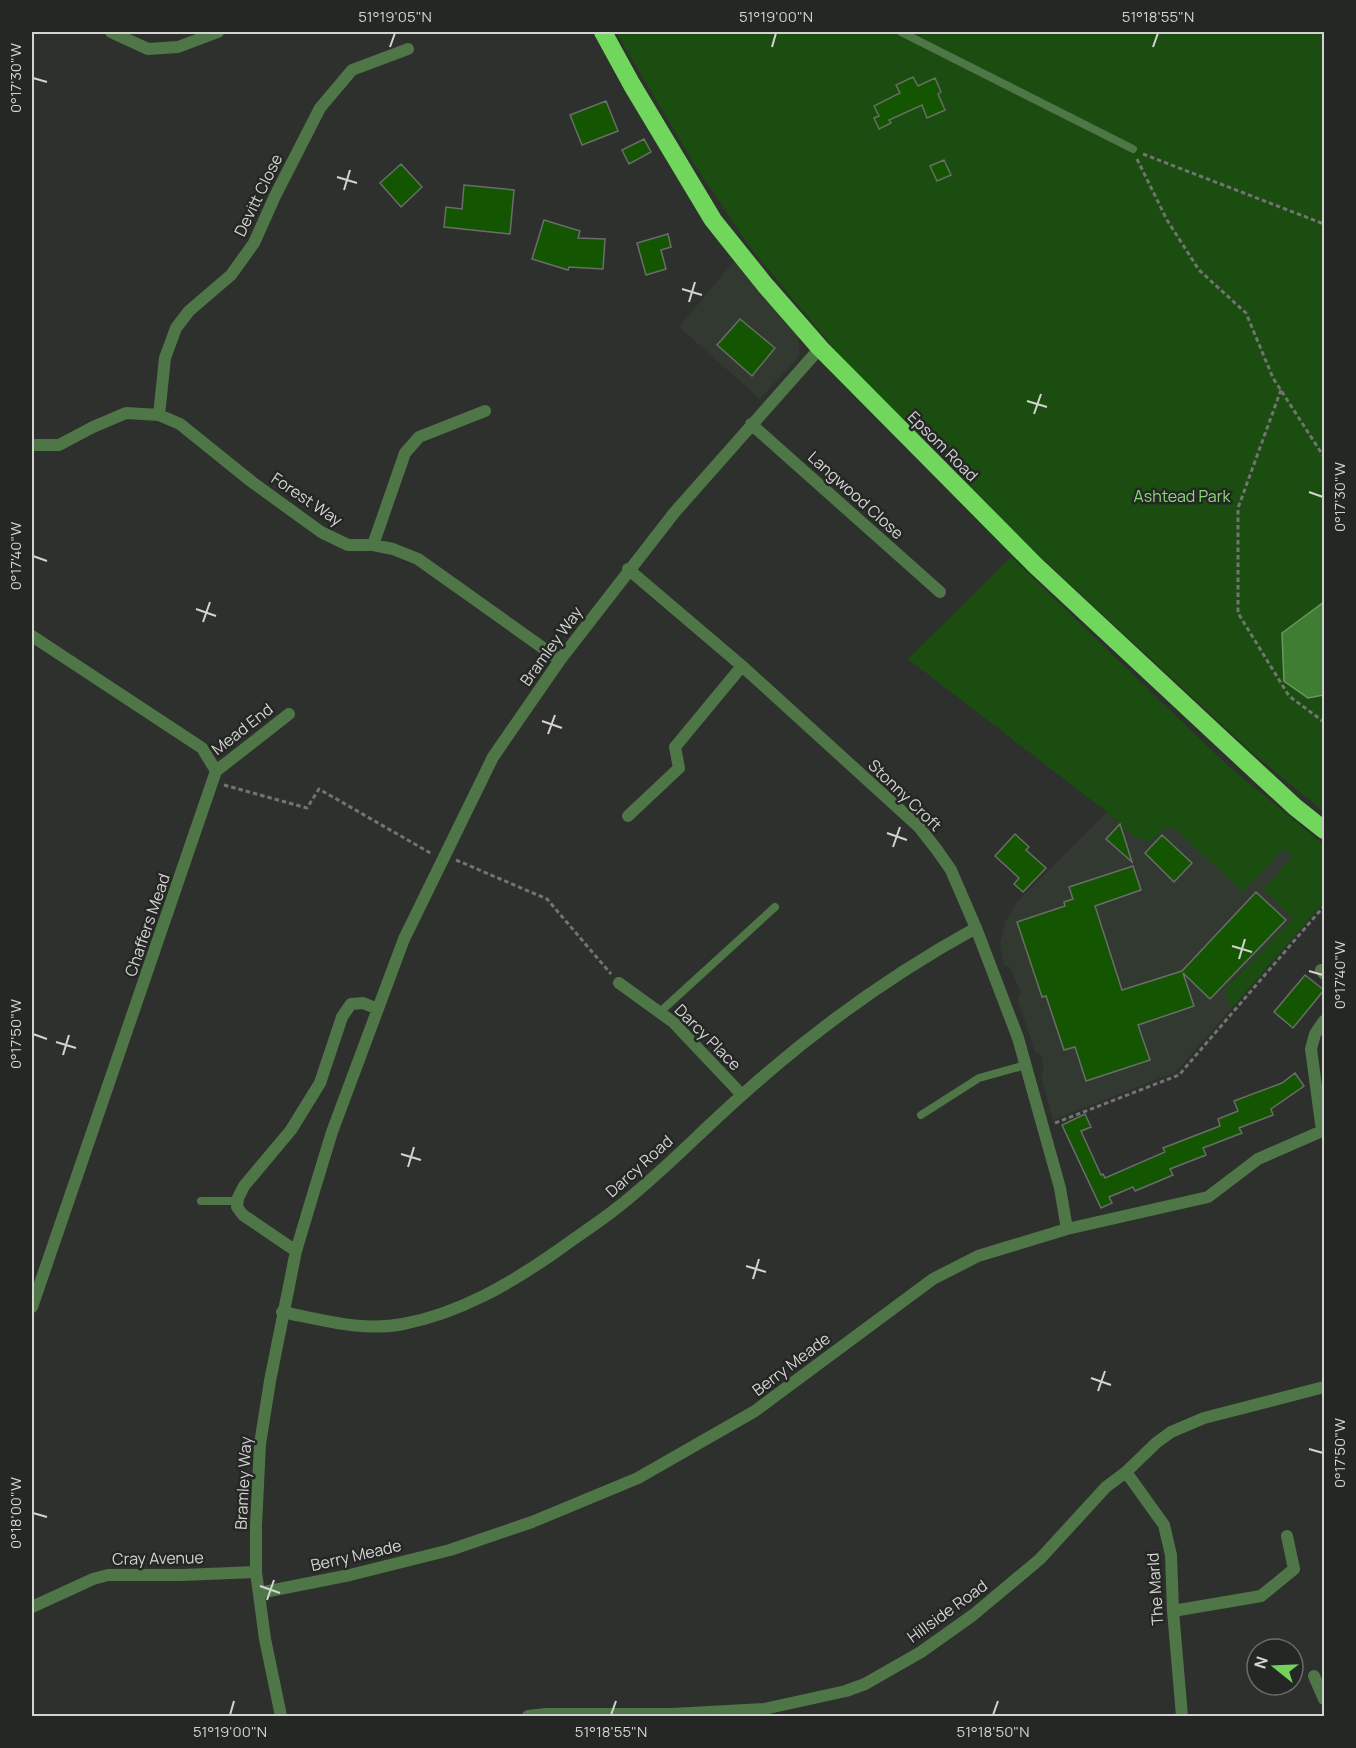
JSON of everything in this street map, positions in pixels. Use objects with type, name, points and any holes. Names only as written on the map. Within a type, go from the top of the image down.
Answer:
[{"type":"highway","name":"Epsom Road","points":[[603,32],[713,220],[820,348],[1035,565],[1295,807],[1324,830]]},
{"type":"street","points":[[111,32],[148,49],[178,47],[218,32]]},
{"type":"street","name":"Devitt Close","points":[[159,415],[165,358],[176,328],[189,311],[231,275],[254,243],[274,196],[320,108],[352,70],[408,49]]},
{"type":"street","name":"Bramley Way","points":[[281,1716],[265,1639],[256,1572],[260,1444],[282,1312],[296,1251],[332,1132],[404,939],[493,757],[560,660],[628,569],[674,513],[820,348]]},
{"type":"street","points":[[374,545],[405,453],[419,437],[484,411]]},
{"type":"street","name":"Forest Way","points":[[32,445],[59,445],[126,413],[159,415],[180,424],[252,482],[321,532],[348,545],[374,545],[393,549],[418,559],[560,660]]},
{"type":"street","name":"Langwood Close","points":[[751,424],[940,592]]},
{"type":"street","name":"Stonny Croft","points":[[628,569],[742,666],[919,827],[938,850],[951,870],[976,928],[1026,1065],[1060,1188],[1067,1228]]},
{"type":"street","points":[[32,636],[202,748],[214,776]]},
{"type":"street","points":[[628,816],[679,768],[675,747],[742,666]]},
{"type":"street","name":"Mead End","points":[[214,776],[289,714]]},
{"type":"street","name":"Chaffers Mead","points":[[32,1307],[214,776]]},
{"type":"street","name":"Darcy Road","points":[[282,1312],[338,1323],[377,1327],[402,1324],[448,1311],[504,1286],[614,1210],[742,1095],[820,1030],[875,990],[976,928]]},
{"type":"street","name":"Darcy Place","points":[[619,983],[673,1022],[742,1095]]},
{"type":"street","points":[[296,1251],[243,1215],[237,1207],[238,1201],[244,1186],[291,1130],[320,1083],[342,1017],[351,1004],[363,1003],[378,1009]]},
{"type":"street","points":[[1323,1132],[1311,1048],[1315,1034],[1324,1021]]},
{"type":"street","name":"Berry Meade","points":[[259,1593],[350,1575],[450,1550],[532,1522],[638,1478],[755,1412],[933,1279],[978,1256],[1067,1228],[1208,1197],[1258,1159],[1323,1132]]},
{"type":"street","name":"Hillside Road","points":[[528,1716],[764,1710],[846,1691],[865,1684],[921,1652],[973,1615],[1040,1559],[1106,1487],[1171,1432],[1204,1418],[1324,1387]]},
{"type":"street","name":"The Marld","points":[[1126,1472],[1164,1525],[1171,1555],[1173,1611],[1182,1716]]},
{"type":"street","points":[[1173,1611],[1261,1596],[1294,1569],[1287,1536]]},
{"type":"street","name":"Cray Avenue","points":[[32,1607],[108,1575],[256,1572]]},
{"type":"street","points":[[1314,1676],[1324,1699]]},
{"type":"lane","points":[[901,32],[1133,149]]},
{"type":"lane","points":[[660,1012],[775,907]]},
{"type":"lane","points":[[921,1115],[979,1078],[1026,1065]]},
{"type":"lane","points":[[201,1201],[238,1201]]},
{"type":"path","points":[[1133,149],[1324,224]]},
{"type":"path","points":[[1133,149],[1167,220],[1199,270],[1246,313],[1273,378],[1324,457]]},
{"type":"path","points":[[1281,390],[1238,508],[1238,613],[1289,696],[1324,722]]},
{"type":"path","points":[[214,776],[307,808],[319,789],[443,857],[547,899],[619,983]]},
{"type":"path","points":[[1042,1128],[1179,1075],[1324,906]]},
{"type":"shaded area","points":[[735,260],[799,336],[799,356],[760,399],[679,327]]},
{"type":"shaded area","points":[[1011,557],[1227,765],[1324,845],[1324,902],[1176,1072],[1053,1120],[1041,1075],[1044,1069],[1041,1055],[1035,1052],[1017,999],[1021,993],[1010,967],[1004,966],[1000,945],[1006,921],[1016,903],[1107,812],[908,659]]},
{"type":"shaded area","points":[[1324,602],[1324,695],[1308,698],[1284,681],[1282,633]]},
{"type":"green space","name":"Ashtead Park","points":[[616,32],[1324,32],[1324,602],[1282,633],[1308,698],[1324,695],[1324,812],[1255,755],[985,506],[960,480],[956,463],[939,447],[911,429],[838,353],[749,246],[694,164]]},
{"type":"green space","points":[[1011,557],[1227,765],[1324,845],[1324,902],[1231,1009],[1225,989],[1293,918],[1263,889],[1293,857],[1283,849],[1243,892],[1175,829],[1168,827],[1150,841],[1136,838],[1107,812],[908,659]]},
{"type":"building","points":[[913,77],[918,86],[935,78],[941,92],[938,94],[945,110],[927,118],[922,105],[889,120],[891,123],[879,129],[874,118],[879,116],[874,106],[900,93],[896,85]]},
{"type":"building","points":[[606,101],[618,131],[582,145],[570,115]]},
{"type":"building","points":[[644,139],[651,152],[629,164],[622,150]]},
{"type":"building","points":[[944,160],[951,175],[937,181],[930,166]]},
{"type":"building","points":[[401,164],[422,187],[401,207],[380,183]]},
{"type":"building","points":[[464,185],[514,190],[510,234],[444,227],[446,207],[462,209]]},
{"type":"building","points":[[544,220],[580,231],[578,238],[605,239],[603,269],[569,267],[568,270],[532,259]]},
{"type":"building","points":[[668,234],[671,247],[661,250],[666,269],[646,275],[637,243]]},
{"type":"building","points":[[740,319],[775,348],[752,376],[717,345]]},
{"type":"building","points":[[1120,824],[1132,862],[1106,839]]},
{"type":"building","points":[[1015,834],[1029,847],[1026,850],[1046,868],[1023,892],[1014,884],[1019,878],[995,856]]},
{"type":"building","points":[[1162,835],[1192,863],[1174,882],[1145,853]]},
{"type":"building","points":[[1133,866],[1141,890],[1095,906],[1122,990],[1182,971],[1256,892],[1286,920],[1210,999],[1183,973],[1194,1006],[1138,1025],[1150,1060],[1086,1081],[1075,1047],[1064,1050],[1046,996],[1042,997],[1017,922],[1065,906],[1064,902],[1073,899],[1069,887]]},
{"type":"building","points":[[1305,975],[1324,990],[1293,1028],[1274,1012]]},
{"type":"building","points":[[1295,1073],[1304,1086],[1271,1109],[1273,1115],[1239,1128],[1242,1133],[1203,1148],[1206,1155],[1170,1169],[1173,1175],[1135,1191],[1133,1187],[1109,1197],[1112,1203],[1101,1208],[1062,1125],[1085,1114],[1091,1127],[1081,1131],[1101,1175],[1103,1174],[1105,1178],[1165,1152],[1163,1148],[1220,1126],[1218,1119],[1238,1111],[1234,1101],[1282,1083]]}]
